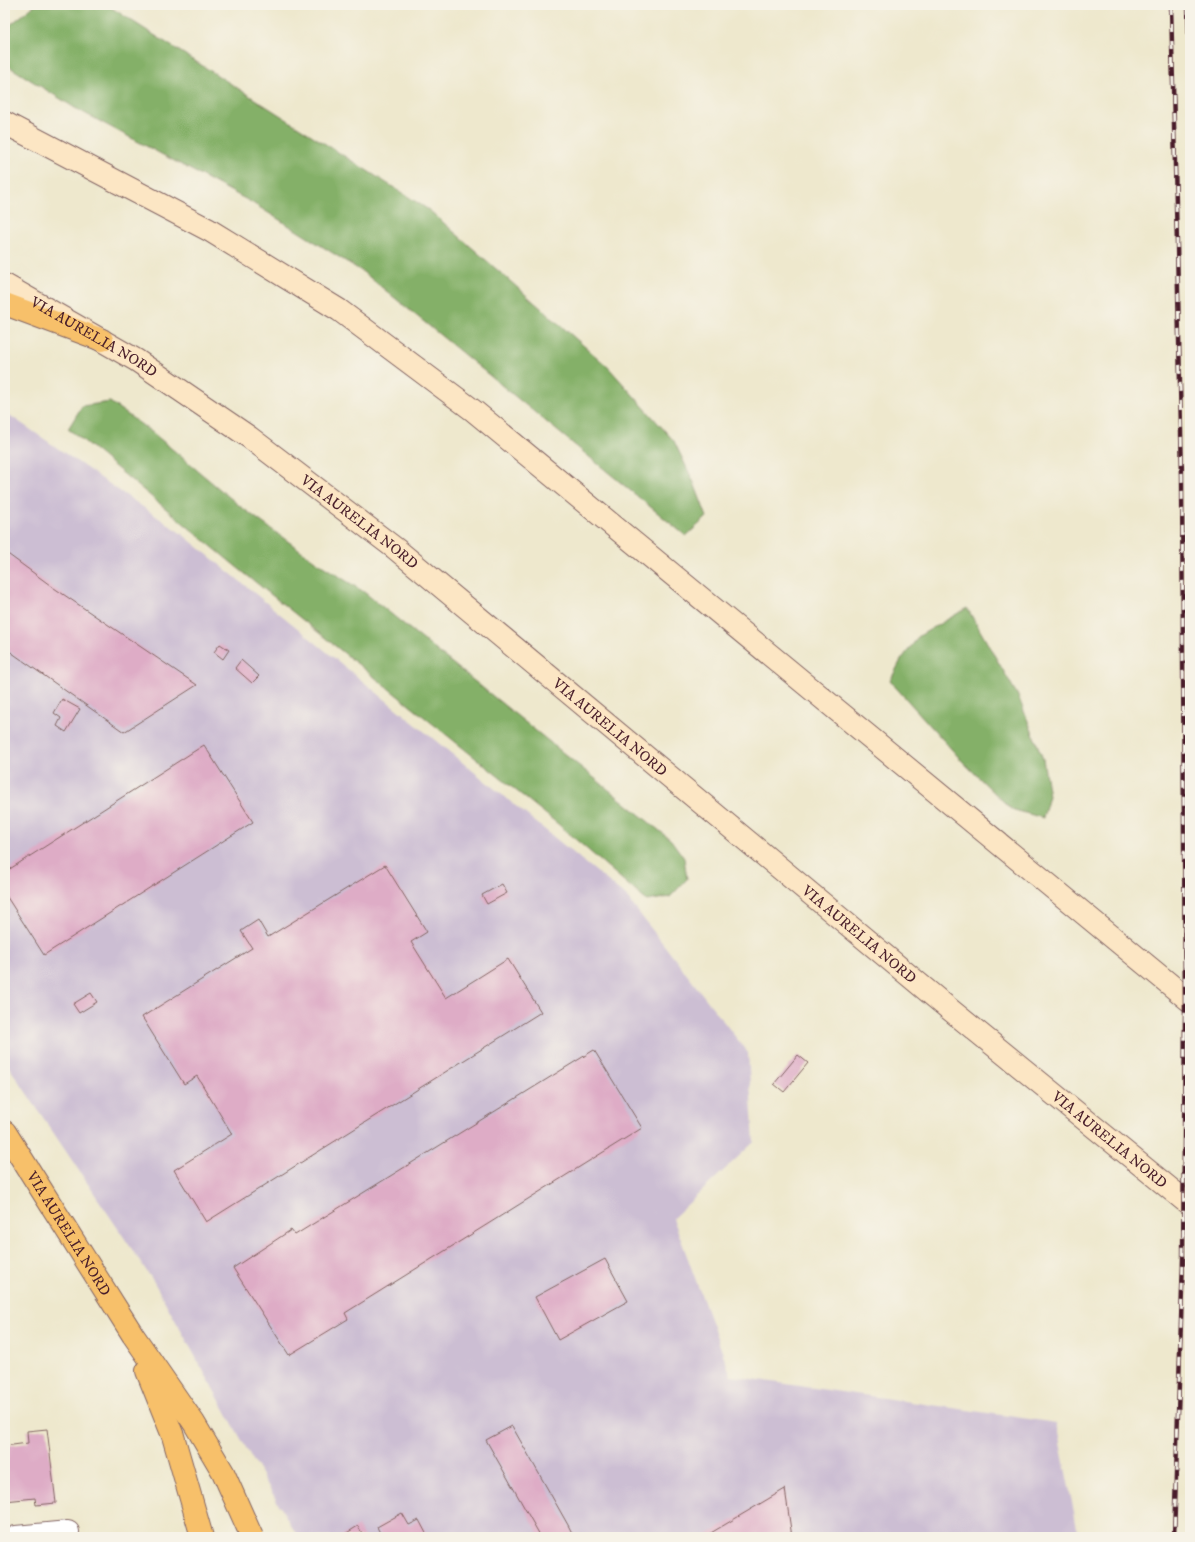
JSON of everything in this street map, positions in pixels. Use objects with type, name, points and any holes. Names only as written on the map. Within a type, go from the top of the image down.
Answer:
[{"type":"main road","points":[[5,123],[209,230],[339,310],[474,411],[1190,1001]]},
{"type":"main road","name":"VIA AURELIA NORD","points":[[5,285],[136,360],[249,437],[396,548],[942,1003],[1190,1205]]},
{"type":"main road","points":[[5,304],[102,340]]},
{"type":"main road","name":"VIA AURELIA NORD","points":[[5,1132],[133,1335],[194,1423],[220,1466],[252,1537]]},
{"type":"main road","name":"VIA AURELIA NORD","points":[[133,1335],[173,1436],[202,1537]]},
{"type":"street","points":[[16,1537],[68,1532]]},
{"type":"shaded area","points":[[5,412],[182,534],[625,895],[748,1053],[754,1142],[673,1218],[731,1376],[1056,1423],[1079,1537],[298,1537],[250,1455],[154,1282],[5,1061]]},
{"type":"green space","points":[[35,5],[107,5],[429,210],[608,367],[674,441],[694,483],[707,517],[686,536],[363,272],[251,202],[75,108],[5,64],[5,29]]},
{"type":"green space","points":[[110,402],[153,433],[241,507],[315,561],[364,592],[671,840],[684,858],[687,879],[670,897],[647,901],[558,824],[239,569],[68,429],[82,406]]},
{"type":"green space","points":[[967,608],[1018,696],[1043,759],[1049,796],[1043,818],[1011,809],[963,762],[890,681],[901,660],[919,636]]},
{"type":"building","points":[[5,552],[54,588],[197,685],[124,732],[5,648]]},
{"type":"building","points":[[220,644],[229,650],[223,659],[214,652]]},
{"type":"building","points":[[241,660],[259,676],[252,683],[235,668]]},
{"type":"building","points":[[62,699],[80,709],[66,732],[57,726],[61,718],[54,713]]},
{"type":"building","points":[[204,745],[253,822],[44,955],[5,894],[5,872]]},
{"type":"building","points":[[385,865],[427,932],[411,942],[446,998],[508,959],[541,1012],[206,1222],[174,1170],[232,1134],[197,1076],[184,1084],[142,1017],[252,948],[241,931],[258,920],[268,937]]},
{"type":"building","points":[[502,884],[507,893],[487,904],[482,895]]},
{"type":"building","points":[[91,993],[97,1002],[79,1013],[73,1004]]},
{"type":"building","points":[[594,1050],[642,1128],[345,1313],[348,1319],[289,1355],[233,1268],[291,1230],[295,1235]]},
{"type":"building","points":[[798,1055],[808,1063],[784,1092],[774,1084]]},
{"type":"building","points":[[605,1259],[628,1301],[558,1340],[535,1297]]},
{"type":"building","points":[[512,1426],[574,1537],[541,1537],[486,1440]]},
{"type":"building","points":[[47,1429],[56,1503],[36,1505],[35,1498],[5,1501],[5,1446],[28,1443],[27,1431]]},
{"type":"building","points":[[785,1489],[792,1537],[704,1537]]},
{"type":"building","points":[[402,1513],[409,1525],[419,1520],[428,1537],[382,1537],[377,1527]]},
{"type":"building","points":[[358,1526],[364,1537],[340,1537]]},
{"type":"railway","points":[[1171,5],[1182,476],[1185,1013],[1183,1259],[1174,1537]]},
{"type":"railway","points":[[1188,5],[1190,85]]}]
